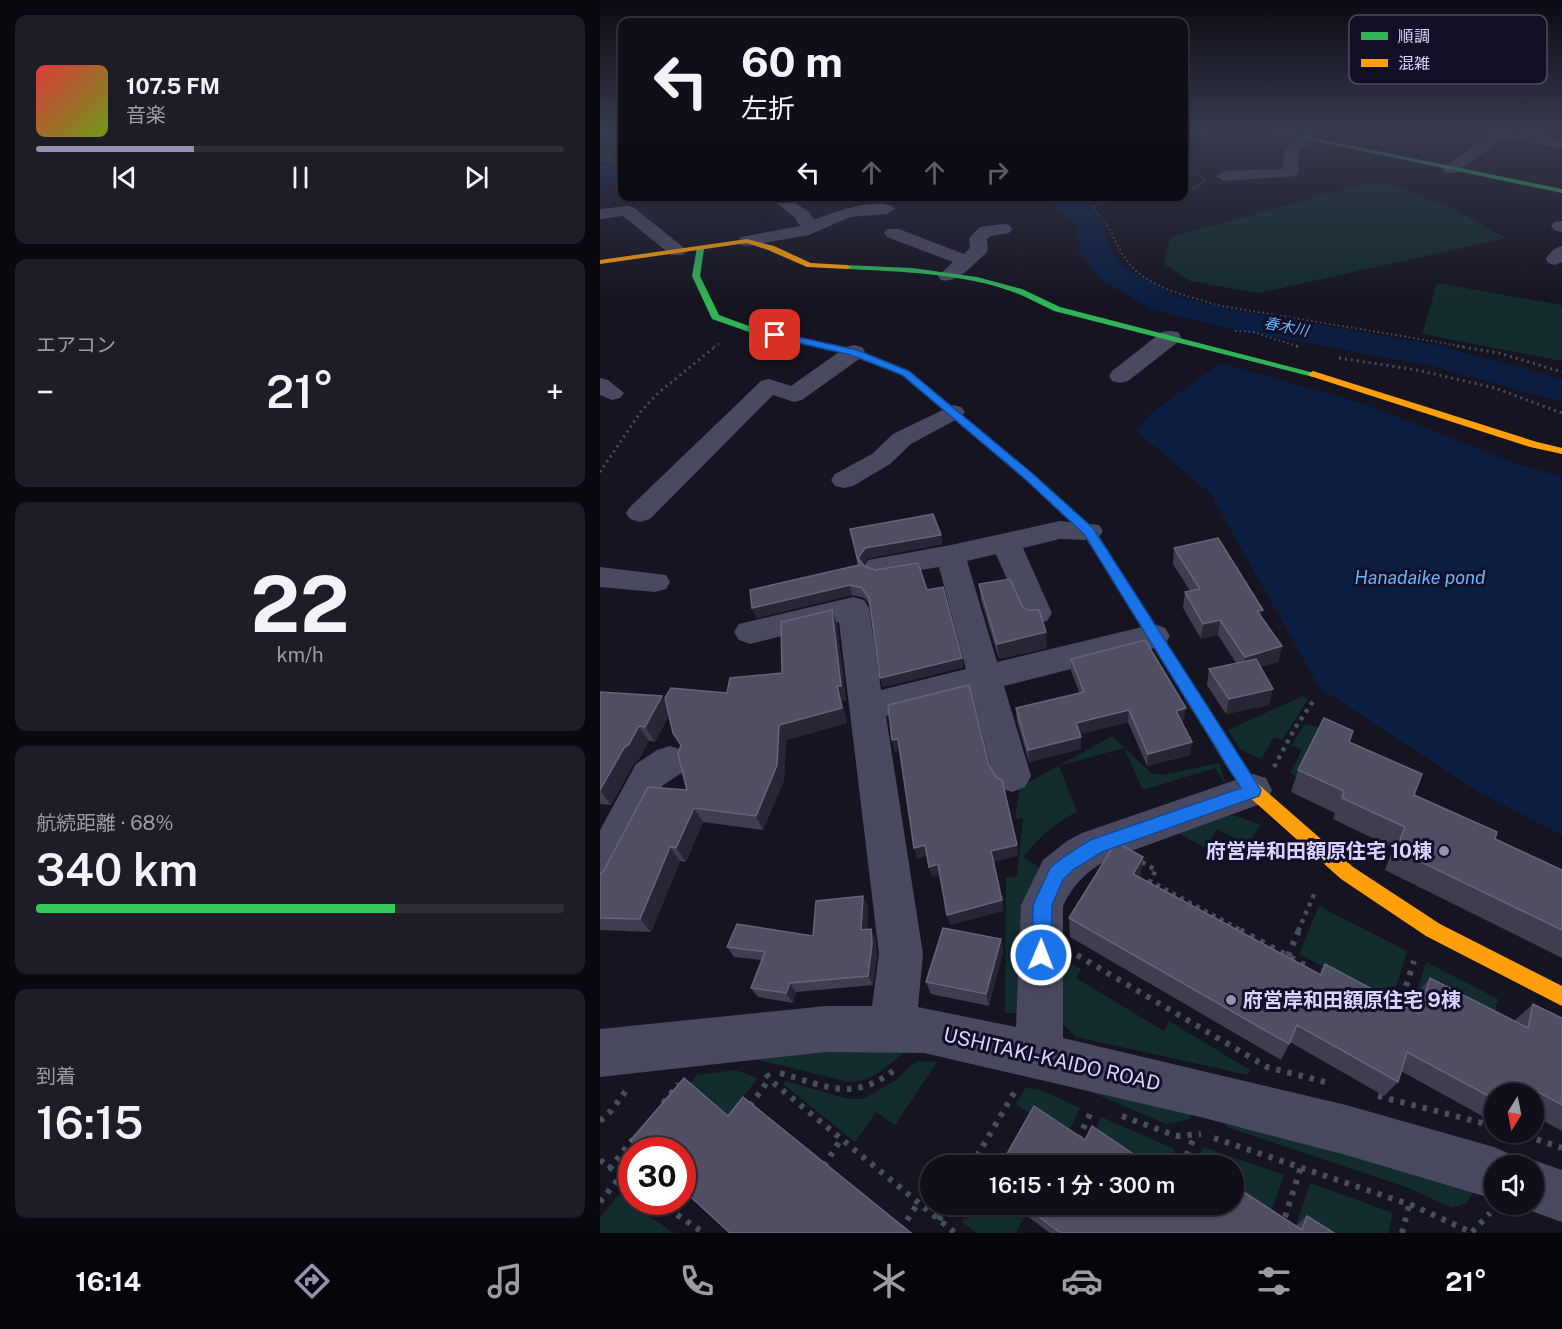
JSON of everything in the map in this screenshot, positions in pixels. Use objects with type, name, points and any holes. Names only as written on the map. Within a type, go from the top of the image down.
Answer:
[{"type":"street","points":[[1538,187],[1562,191]]},
{"type":"street","points":[[782,201],[803,216],[804,221],[813,227]]},
{"type":"street","points":[[600,262],[700,249],[803,231],[847,212],[887,209]]},
{"type":"street","points":[[601,214],[627,211],[677,251]]},
{"type":"street","points":[[626,229],[644,225]]},
{"type":"street","points":[[948,276],[979,250],[978,238],[986,231],[1003,229]]},
{"type":"street","points":[[893,233],[966,261]]},
{"type":"street","points":[[747,241],[771,248],[810,265],[861,266],[948,276],[1020,291],[1057,309],[1316,375],[1534,445],[1562,451]]},
{"type":"street","points":[[700,249],[696,276],[715,317],[742,327],[854,352],[906,373],[1029,476],[1089,531],[1239,772],[1253,790],[1357,880],[1433,930],[1562,996]]},
{"type":"street","points":[[1120,376],[1170,337]]},
{"type":"street","points":[[640,513],[769,386],[794,395],[854,352]]},
{"type":"street","points":[[844,480],[881,459],[902,439],[952,412]]},
{"type":"street","points":[[878,567],[951,555],[1060,530],[1089,531]]},
{"type":"street","points":[[1006,543],[1036,613]]},
{"type":"street","points":[[951,555],[1012,776]]},
{"type":"street","points":[[600,577],[655,582]]},
{"type":"street","points":[[750,632],[853,608],[901,954],[896,1047]]},
{"type":"street","points":[[867,707],[1154,636]]},
{"type":"street","points":[[600,870],[648,775],[670,760]]},
{"type":"street","points":[[1031,1068],[1042,935],[1042,905],[1056,874],[1081,854],[1106,842],[1253,790]]},
{"type":"street","name":"USHITAKI-KAIDO ROAD","points":[[618,1065],[826,1029],[896,1047],[924,1030],[1031,1068],[1335,1127],[1484,1170]]},
{"type":"street","points":[[1544,1190],[1562,1196]]},
{"type":"path","points":[[1088,201],[1117,241],[1126,261],[1143,276],[1172,290],[1217,305],[1499,353],[1562,372]]},
{"type":"path","points":[[1094,206],[1108,201]]},
{"type":"path","points":[[600,472],[642,410],[658,393],[714,346],[742,327]]},
{"type":"path","points":[[1231,331],[1252,332],[1309,349]]},
{"type":"path","points":[[1331,356],[1417,370],[1495,388],[1562,413]]},
{"type":"path","points":[[1253,790],[1268,779],[1295,728],[1314,700]]},
{"type":"path","points":[[1106,842],[1156,870],[1145,889]]},
{"type":"path","points":[[1150,881],[1308,967],[1305,977]]},
{"type":"path","points":[[1288,956],[1316,890]]},
{"type":"path","points":[[1223,932],[1227,923]]},
{"type":"path","points":[[1042,935],[1267,1067],[1337,1086]]},
{"type":"path","points":[[1397,1013],[1417,954]]},
{"type":"path","points":[[896,1047],[876,1084],[860,1091],[845,1090],[762,1068],[770,1078],[841,1139],[955,1233]]},
{"type":"path","points":[[600,1121],[611,1111],[618,1065]]},
{"type":"path","points":[[977,1155],[1031,1068]]},
{"type":"path","points":[[661,1105],[684,1077]]},
{"type":"path","points":[[750,1106],[770,1078]]},
{"type":"path","points":[[1371,1095],[1484,1123]]},
{"type":"path","points":[[1084,1100],[1105,1109]]},
{"type":"path","points":[[1074,1145],[1095,1104]]},
{"type":"path","points":[[1116,1113],[1176,1136],[1202,1134],[1301,1167],[1409,1205],[1473,1233],[1489,1215]]},
{"type":"path","points":[[609,1169],[639,1132]]},
{"type":"path","points":[[1187,1155],[1195,1135]]},
{"type":"path","points":[[823,1167],[841,1139]]},
{"type":"path","points":[[1544,1142],[1562,1148]]},
{"type":"path","points":[[600,1160],[618,1176]]},
{"type":"path","points":[[1285,1217],[1301,1167]]},
{"type":"path","points":[[600,1202],[618,1180]]},
{"type":"path","points":[[901,1230],[918,1203]]},
{"type":"path","points":[[1402,1233],[1409,1205]]},
{"type":"path","points":[[676,1215],[700,1232]]},
{"type":"path","points":[[939,1220],[942,1215]]},
{"type":"green space","points":[[1357,187],[1393,187],[1446,205],[1506,238],[1259,293],[1190,281],[1164,264],[1170,237]]},
{"type":"green space","points":[[1437,283],[1562,305],[1562,361],[1422,334]]},
{"type":"green space","points":[[1303,696],[1308,699],[1282,740],[1274,737],[1261,759],[1241,750],[1228,730]]},
{"type":"green space","points":[[1304,724],[1321,727],[1298,777],[1290,773],[1302,750],[1292,745]]},
{"type":"green space","points":[[1112,736],[1151,773],[1162,775],[1219,763],[1226,786],[1215,768],[1143,790],[1124,748],[1059,766],[1077,812],[1047,832],[1023,857],[1045,872],[1020,1009],[1015,1013],[1005,1013],[1006,878],[1017,876],[1023,818],[1015,819],[1020,787]]},
{"type":"green space","points":[[1214,814],[1236,816],[1260,824],[1249,845],[1217,829],[1206,848],[1180,834],[1179,828]]},
{"type":"green space","points":[[1319,906],[1407,951],[1388,1013],[1316,982],[1322,966],[1299,954]]},
{"type":"green space","points":[[1059,957],[1081,969],[1076,978],[1164,1031],[1169,1021],[1250,1070],[1248,1075],[1076,1037],[1057,1018]]},
{"type":"green space","points":[[1426,962],[1498,999],[1489,1034],[1416,995]]},
{"type":"green space","points":[[913,1047],[876,1074],[859,1081],[849,1082],[747,1057],[748,1053]]},
{"type":"green space","points":[[918,1061],[937,1062],[895,1125],[876,1112],[855,1142],[783,1084],[786,1081],[848,1099],[863,1099],[896,1080]]},
{"type":"green space","points":[[735,1070],[758,1078],[728,1116],[690,1083],[697,1075]]},
{"type":"green space","points":[[1079,1087],[1189,1108],[1190,1119],[1166,1124]]},
{"type":"green space","points":[[1025,1088],[1039,1089],[1080,1108],[1065,1139],[1016,1104]]},
{"type":"green space","points":[[1101,1117],[1175,1149],[1172,1155],[1116,1155],[1092,1139]]},
{"type":"green space","points":[[1221,1117],[1478,1186],[1466,1203],[1452,1208],[1409,1188],[1227,1127]]},
{"type":"green space","points":[[1203,1147],[1226,1155],[1200,1155]]},
{"type":"green space","points":[[1244,1161],[1284,1175],[1267,1223],[1244,1207]]},
{"type":"green space","points":[[1310,1183],[1393,1213],[1388,1233],[1308,1233],[1296,1225]]},
{"type":"green space","points":[[618,1195],[618,1215],[648,1215],[673,1233],[600,1233],[600,1218]]},
{"type":"green space","points":[[966,1215],[1025,1215],[1016,1233],[977,1233],[962,1222]]},
{"type":"water","name":"Hanadaike pond","points":[[1221,363],[1364,404],[1517,464],[1562,477],[1562,835],[1477,791],[1319,687],[1210,493],[1136,431],[1151,413]]},
{"type":"building","points":[[933,514],[941,535],[865,548],[858,558],[864,566],[875,570],[918,563],[927,590],[943,587],[962,658],[880,678],[869,598],[862,588],[850,585],[752,608],[750,590],[859,565],[850,529]]},
{"type":"building","points":[[1218,538],[1263,610],[1257,611],[1282,646],[1245,657],[1220,620],[1203,624],[1185,592],[1200,589],[1174,548]]},
{"type":"building","points":[[1010,579],[1022,606],[1027,610],[1039,610],[1046,632],[997,644],[979,584]]},
{"type":"building","points":[[832,610],[841,686],[837,686],[842,708],[779,725],[777,765],[756,816],[694,808],[676,848],[670,847],[640,919],[600,918],[600,873],[603,872],[648,787],[687,790],[678,754],[681,745],[673,733],[665,698],[671,688],[727,693],[730,678],[782,673],[781,622]]},
{"type":"building","points":[[1145,640],[1186,708],[1176,711],[1192,742],[1148,754],[1129,710],[1076,723],[1081,737],[1028,750],[1016,708],[1084,692],[1071,659]]},
{"type":"building","points":[[1256,659],[1273,689],[1229,699],[1209,669]]},
{"type":"building","points":[[969,685],[989,765],[996,777],[1002,780],[1017,845],[991,851],[1002,900],[947,915],[938,864],[929,867],[925,845],[914,848],[898,739],[892,740],[888,705]]},
{"type":"building","points":[[600,692],[662,696],[645,727],[639,726],[629,744],[624,748],[600,790]]},
{"type":"building","points":[[1324,718],[1353,731],[1349,742],[1422,774],[1414,795],[1497,832],[1495,839],[1562,870],[1562,930],[1396,850],[1405,827],[1342,798],[1344,791],[1298,770]]},
{"type":"building","name":"府営岸和田額原住宅 9棟","points":[[1116,842],[1143,857],[1133,874],[1321,975],[1325,964],[1419,1014],[1430,978],[1528,1028],[1533,1004],[1562,1018],[1562,1105],[1544,1095],[1544,1083],[1522,1083],[1516,1080],[1515,1083],[1484,1083],[1484,1094],[1407,1052],[1398,1082],[1297,1025],[1289,1044],[1069,918]]},
{"type":"building","points":[[863,896],[861,930],[871,929],[872,944],[868,976],[790,983],[786,993],[751,988],[765,952],[727,947],[737,924],[813,936],[816,901]]},
{"type":"building","points":[[943,928],[1001,939],[986,994],[926,982]]},
{"type":"building","points":[[684,1078],[728,1116],[743,1097],[911,1233],[730,1233],[696,1202],[696,1137],[633,1137]]},
{"type":"building","points":[[1034,1106],[1085,1140],[1092,1126],[1135,1155],[1006,1155]]},
{"type":"building","points":[[1244,1192],[1302,1230],[1307,1216],[1334,1233],[1061,1233],[1037,1215],[1244,1215]]},
{"type":"waterway","name":"春木川","points":[[1066,201],[1088,222],[1095,252],[1114,275],[1167,304],[1241,321],[1436,356],[1562,391]]},
{"type":"traffic: fast","points":[[1540,187],[1562,191]]},
{"type":"traffic: fast","points":[[700,249],[696,276],[715,317],[755,331],[854,352],[906,373],[1029,476],[1089,531],[1238,770]]},
{"type":"traffic: fast","points":[[847,267],[934,273],[977,280],[1019,291],[1057,309],[1313,374]]},
{"type":"traffic: slow","points":[[600,262],[747,241],[771,248],[810,265],[847,267]]},
{"type":"traffic: slow","points":[[1313,374],[1534,445],[1562,451]]},
{"type":"traffic: slow","points":[[1238,770],[1253,790],[1347,873],[1433,930],[1562,996]]},
{"type":"place","name":"府営岸和田額原住宅 10棟","points":[[1444,851]]},
{"type":"place","name":"府営岸和田額原住宅 9棟","points":[[1231,1000]]},
{"type":"route","points":[[775,335],[854,352],[906,373],[1029,476],[1089,531],[1239,772],[1253,790],[1096,846],[1068,863],[1056,874],[1042,905],[1041,955]]}]
